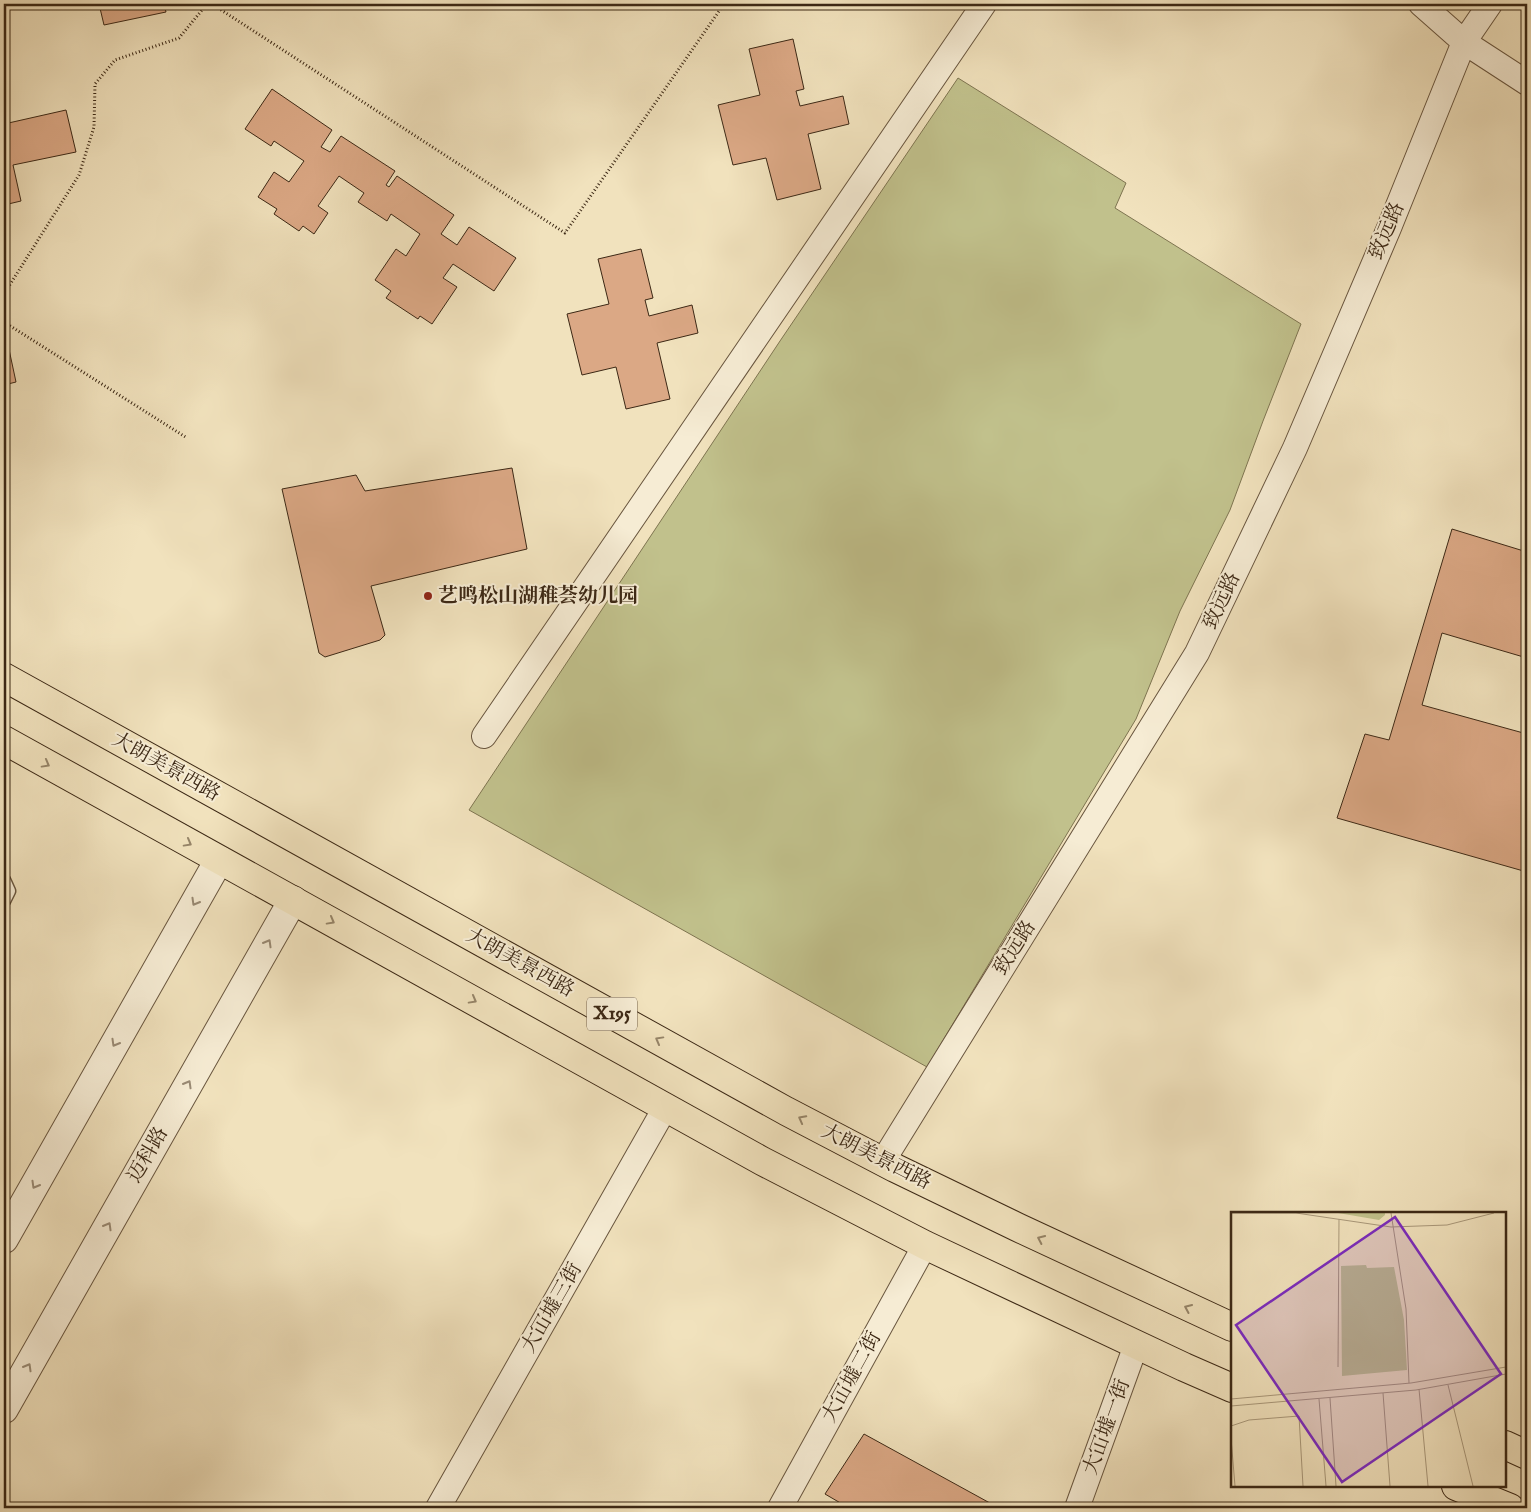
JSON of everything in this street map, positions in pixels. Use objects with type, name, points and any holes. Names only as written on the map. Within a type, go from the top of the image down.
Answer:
[{"type":"main road","name":"大朗美景西路","points":[[4,677],[778,1106],[1025,1232],[1231,1327]]},
{"type":"main road","name":"X195","points":[[4,740],[762,1161],[925,1245],[1136,1345],[1231,1388]]},
{"type":"main road","points":[[1506,1446],[1527,1455]]},
{"type":"main road","points":[[1458,1487],[1510,1508]]},
{"type":"street","points":[[484,736],[984,4]]},
{"type":"street","points":[[1421,4],[1464,42],[1527,83]]},
{"type":"street","name":"致远路","points":[[883,1161],[1197,654],[1295,448],[1464,42],[1490,4]]},
{"type":"street","points":[[4,1239],[220,860]]},
{"type":"street","name":"迈科路","points":[[4,1409],[293,900]]},
{"type":"street","name":"大冚墟三街","points":[[438,1508],[665,1108]]},
{"type":"street","name":"大冚墟二街","points":[[780,1508],[925,1245]]},
{"type":"street","name":"大冚墟一街","points":[[1077,1508],[1136,1345]]},
{"type":"lane","points":[[4,880],[10,891],[4,901]]},
{"type":"path","points":[[4,294],[79,175],[94,127],[95,84],[115,60],[179,38],[207,4]]},
{"type":"path","points":[[212,4],[565,232],[724,4]]},
{"type":"path","points":[[4,322],[187,438]]},
{"type":"green space","points":[[958,78],[1126,183],[1115,208],[1301,324],[1230,510],[1180,611],[1136,719],[927,1067],[469,810],[780,341]]},
{"type":"building","points":[[99,4],[164,4],[166,12],[104,25]]},
{"type":"building","points":[[793,39],[804,89],[796,91],[800,106],[843,96],[849,124],[808,134],[821,189],[777,200],[766,158],[733,165],[718,105],[760,95],[749,49]]},
{"type":"building","points":[[272,89],[332,130],[321,147],[330,152],[341,136],[395,171],[386,185],[389,187],[397,176],[454,215],[441,234],[457,245],[469,227],[516,258],[494,291],[453,264],[443,278],[457,287],[432,324],[420,316],[418,319],[386,298],[391,291],[375,280],[396,249],[406,256],[420,234],[391,214],[387,221],[358,202],[364,193],[339,176],[318,206],[328,213],[314,234],[303,226],[299,231],[274,214],[277,209],[258,197],[274,172],[289,182],[304,161],[274,141],[271,146],[245,129]]},
{"type":"building","points":[[66,110],[76,152],[13,165],[21,201],[4,205],[4,124]]},
{"type":"building","points":[[641,249],[653,298],[645,300],[649,316],[692,305],[698,333],[657,343],[670,399],[626,409],[616,367],[582,375],[567,314],[609,304],[598,259]]},
{"type":"building","points":[[7,340],[16,382],[4,385],[4,341]]},
{"type":"building","points":[[512,468],[527,549],[371,586],[385,635],[380,640],[325,657],[319,653],[282,489],[356,475],[365,491]]},
{"type":"building","points":[[1452,529],[1527,552],[1527,658],[1442,633],[1422,705],[1527,734],[1527,872],[1337,818],[1365,734],[1389,740]]},
{"type":"building","points":[[864,1434],[999,1508],[849,1508],[825,1494]]},
{"type":"place","name":"艺鸣松山湖稚荟幼儿园","points":[[428,596]]}]
